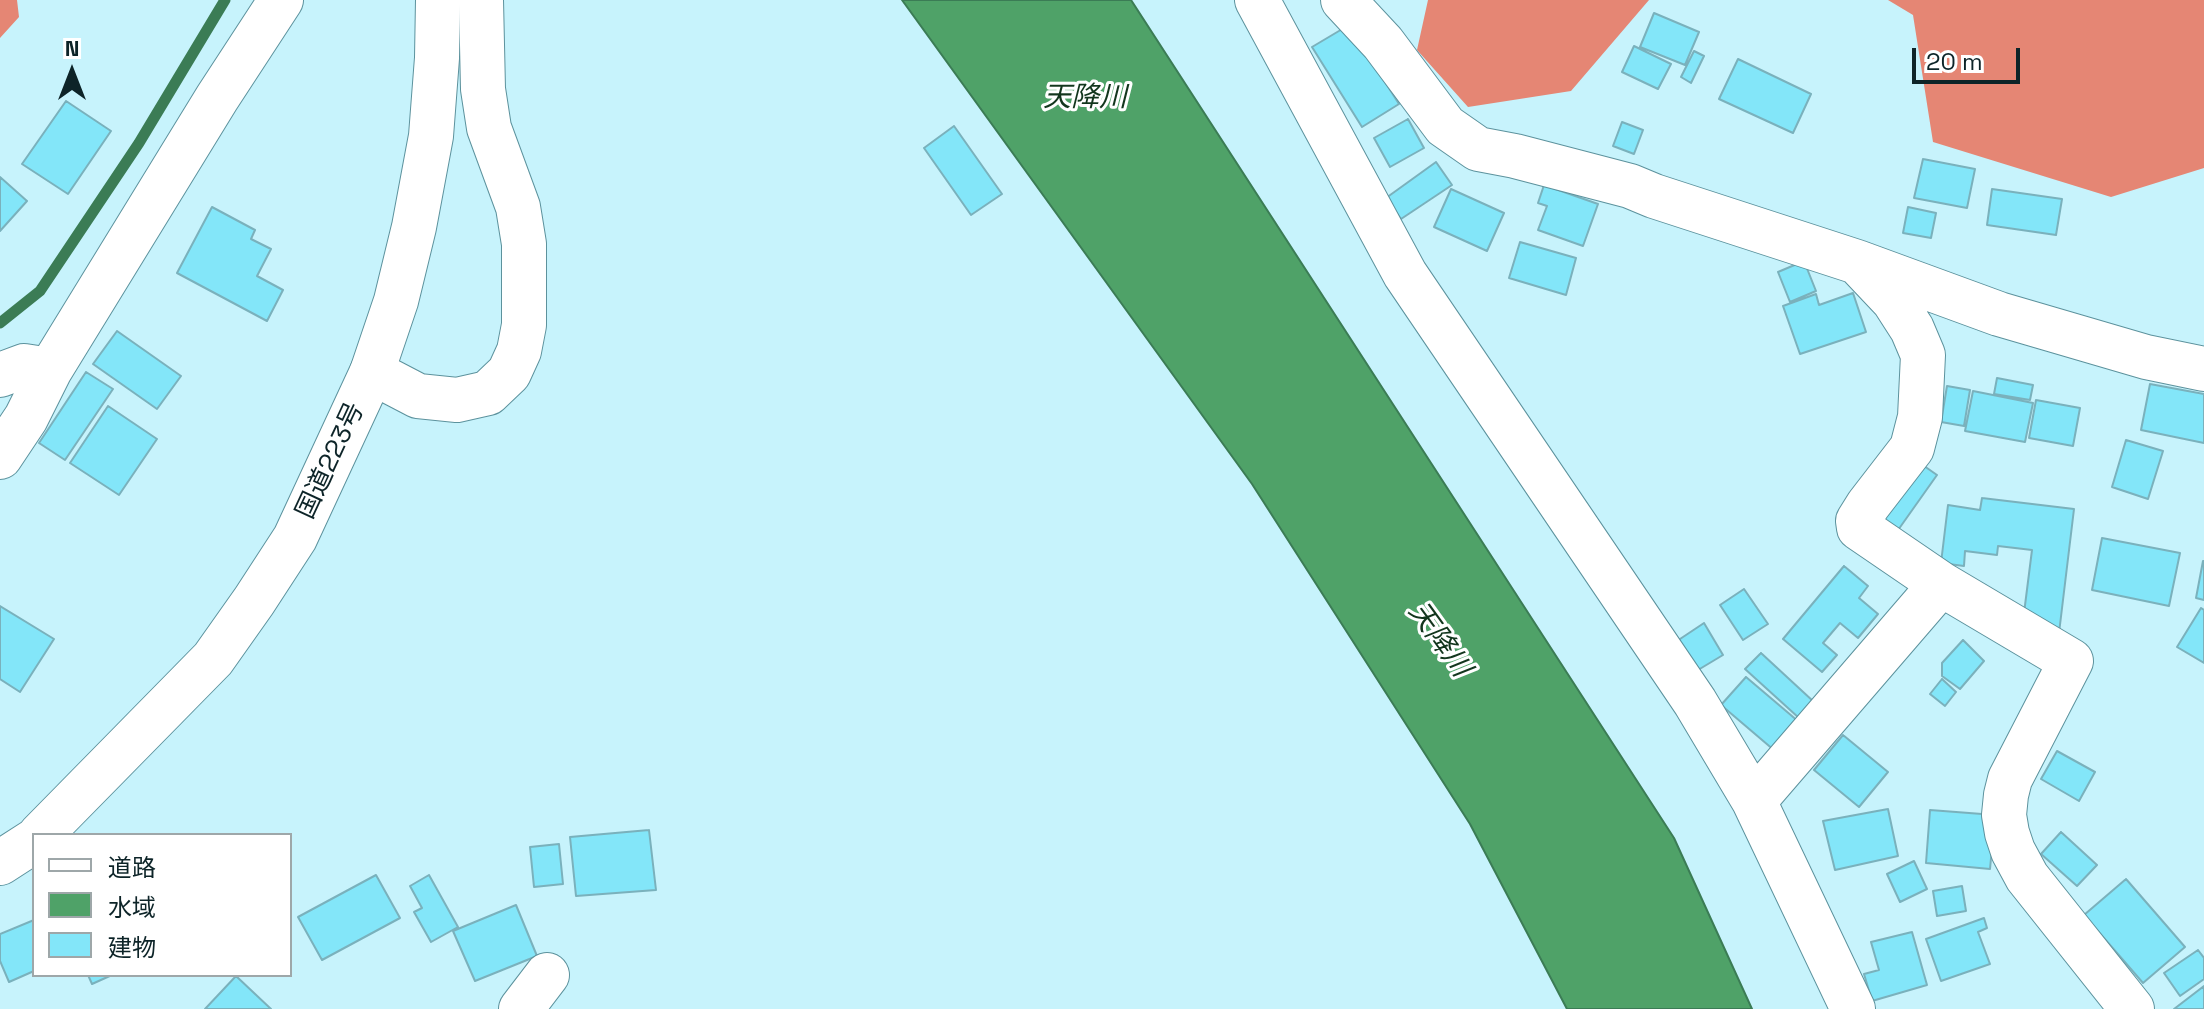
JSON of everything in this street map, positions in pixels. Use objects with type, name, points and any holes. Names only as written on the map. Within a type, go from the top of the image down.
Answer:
[{"type":"main road","points":[[0,457],[217,98],[281,0]]},
{"type":"main road","name":"国道223号","points":[[42,833],[213,659],[295,538],[372,372],[396,301],[431,136],[438,0]]},
{"type":"main road","points":[[372,372],[418,396],[457,400],[488,393],[509,373],[519,351],[524,325],[524,244],[518,207],[489,128],[483,89],[481,0]]},
{"type":"main road","points":[[1257,0],[1405,274],[1695,702],[1754,801],[1853,1009]]},
{"type":"main road","points":[[1343,0],[1383,43],[1445,126],[1478,149],[1630,186],[1857,262],[1999,314],[2146,357],[2204,369]]},
{"type":"main road","points":[[1857,262],[1894,301],[1912,329],[1923,355],[1920,417],[1912,448],[1858,521],[1859,528],[1941,584],[2071,661],[2010,779],[2004,815],[2007,833],[2027,877],[2132,1009]]},
{"type":"main road","points":[[0,375],[24,366],[50,370]]},
{"type":"main road","points":[[1754,801],[1941,584]]},
{"type":"main road","points":[[0,863],[32,842]]},
{"type":"main road","points":[[521,1009],[547,975]]},
{"type":"shaded area","points":[[0,0],[17,0],[19,17],[0,38]]},
{"type":"shaded area","points":[[1428,0],[1649,0],[1571,91],[1468,107],[1417,50]]},
{"type":"shaded area","points":[[1888,0],[2204,0],[2204,168],[2111,197],[1933,142],[1913,15]]},
{"type":"water","name":"天降川","points":[[902,0],[1131,0],[1674,838],[1752,1009],[1567,1009],[1470,824],[1252,484]]},
{"type":"building","points":[[1654,13],[1699,32],[1685,65],[1640,47]]},
{"type":"building","points":[[1349,25],[1399,104],[1362,127],[1312,47]]},
{"type":"building","points":[[1634,46],[1671,64],[1658,89],[1622,72]]},
{"type":"building","points":[[1694,51],[1704,56],[1691,83],[1681,77]]},
{"type":"building","points":[[1738,59],[1811,94],[1793,133],[1719,99]]},
{"type":"building","points":[[66,101],[111,131],[68,194],[22,164]]},
{"type":"building","points":[[1408,119],[1424,148],[1390,167],[1374,138]]},
{"type":"building","points":[[1622,122],[1643,130],[1634,154],[1613,146]]},
{"type":"building","points":[[954,126],[1002,194],[971,215],[924,148]]},
{"type":"building","points":[[1923,159],[1975,169],[1967,208],[1914,198]]},
{"type":"building","points":[[1436,162],[1452,185],[1401,219],[1386,198]]},
{"type":"building","points":[[0,177],[27,201],[0,231]]},
{"type":"building","points":[[1544,185],[1598,204],[1583,246],[1538,230],[1547,206],[1538,203]]},
{"type":"building","points":[[1451,189],[1504,213],[1487,251],[1434,227]]},
{"type":"building","points":[[1992,189],[2062,199],[2056,235],[1987,225]]},
{"type":"building","points":[[212,207],[255,230],[251,239],[271,249],[257,276],[283,290],[267,321],[177,273]]},
{"type":"building","points":[[1908,207],[1936,213],[1931,238],[1903,233]]},
{"type":"building","points":[[1520,242],[1576,258],[1566,295],[1509,278]]},
{"type":"building","points":[[1804,261],[1816,291],[1790,302],[1778,272]]},
{"type":"building","points":[[1853,293],[1866,332],[1800,354],[1783,306],[1816,294],[1819,305]]},
{"type":"building","points":[[117,331],[181,376],[157,409],[93,364]]},
{"type":"building","points":[[86,372],[113,389],[65,460],[39,443]]},
{"type":"building","points":[[1997,378],[2033,385],[2030,400],[1994,394]]},
{"type":"building","points":[[2150,384],[2204,394],[2204,443],[2141,430]]},
{"type":"building","points":[[1947,386],[1970,390],[1964,426],[1941,422]]},
{"type":"building","points":[[1973,391],[2033,403],[2025,442],[1965,431]]},
{"type":"building","points":[[2036,400],[2080,408],[2073,446],[2029,438]]},
{"type":"building","points":[[108,406],[157,439],[119,495],[70,463]]},
{"type":"building","points":[[2126,440],[2163,451],[2148,499],[2112,487]]},
{"type":"building","points":[[1917,461],[1937,475],[1891,540],[1871,525]]},
{"type":"building","points":[[1982,498],[2074,509],[2059,633],[2022,629],[2032,550],[1998,546],[1997,555],[1965,551],[1964,566],[1941,563],[1948,505],[1980,510]]},
{"type":"building","points":[[2102,538],[2180,553],[2169,606],[2092,590]]},
{"type":"building","points":[[2204,561],[2204,600],[2196,598]]},
{"type":"building","points":[[1844,566],[1868,586],[1859,598],[1878,614],[1858,638],[1840,623],[1823,643],[1837,655],[1822,672],[1783,639]]},
{"type":"building","points":[[1744,589],[1768,624],[1743,640],[1720,605]]},
{"type":"building","points":[[0,606],[54,639],[20,692],[0,679]]},
{"type":"building","points":[[2201,608],[2204,610],[2204,663],[2177,647]]},
{"type":"building","points":[[1704,623],[1723,655],[1693,673],[1674,643]]},
{"type":"building","points":[[1963,640],[1984,661],[1960,689],[1942,676],[1942,663]]},
{"type":"building","points":[[1761,653],[1814,702],[1799,718],[1745,669]]},
{"type":"building","points":[[1746,677],[1799,722],[1775,751],[1721,705]]},
{"type":"building","points":[[1942,679],[1956,692],[1945,706],[1930,694]]},
{"type":"building","points":[[1843,735],[1888,772],[1859,807],[1814,770]]},
{"type":"building","points":[[2057,751],[2095,772],[2079,801],[2041,779]]},
{"type":"building","points":[[1888,809],[1898,856],[1835,870],[1823,821]]},
{"type":"building","points":[[1930,810],[1995,815],[1990,869],[1926,863]]},
{"type":"building","points":[[649,830],[656,890],[576,896],[570,837]]},
{"type":"building","points":[[2061,832],[2097,865],[2077,886],[2041,854]]},
{"type":"building","points":[[559,844],[563,884],[534,887],[530,847]]},
{"type":"building","points":[[1914,861],[1927,889],[1900,902],[1887,874]]},
{"type":"building","points":[[376,875],[400,918],[322,960],[298,917]]},
{"type":"building","points":[[429,875],[458,927],[431,942],[414,912],[422,908],[410,886]]},
{"type":"building","points":[[2126,879],[2185,947],[2143,983],[2084,915]]},
{"type":"building","points":[[1962,886],[1966,911],[1937,916],[1933,891]]},
{"type":"building","points":[[516,905],[537,956],[475,981],[453,931]]},
{"type":"building","points":[[1984,918],[1987,928],[1978,932],[1990,964],[1941,981],[1926,939]]},
{"type":"building","points":[[32,921],[32,972],[9,982],[0,961],[0,934]]},
{"type":"building","points":[[1912,932],[1927,985],[1872,1001],[1864,974],[1879,970],[1871,942]]},
{"type":"building","points":[[2198,950],[2204,958],[2204,979],[2180,996],[2164,973]]},
{"type":"building","points":[[89,977],[108,977],[92,984]]},
{"type":"building","points":[[237,977],[271,1009],[205,1009]]},
{"type":"building","points":[[2204,986],[2204,1009],[2174,1009]]},
{"type":"waterway","points":[[0,323],[40,291],[139,143],[225,0]]}]
